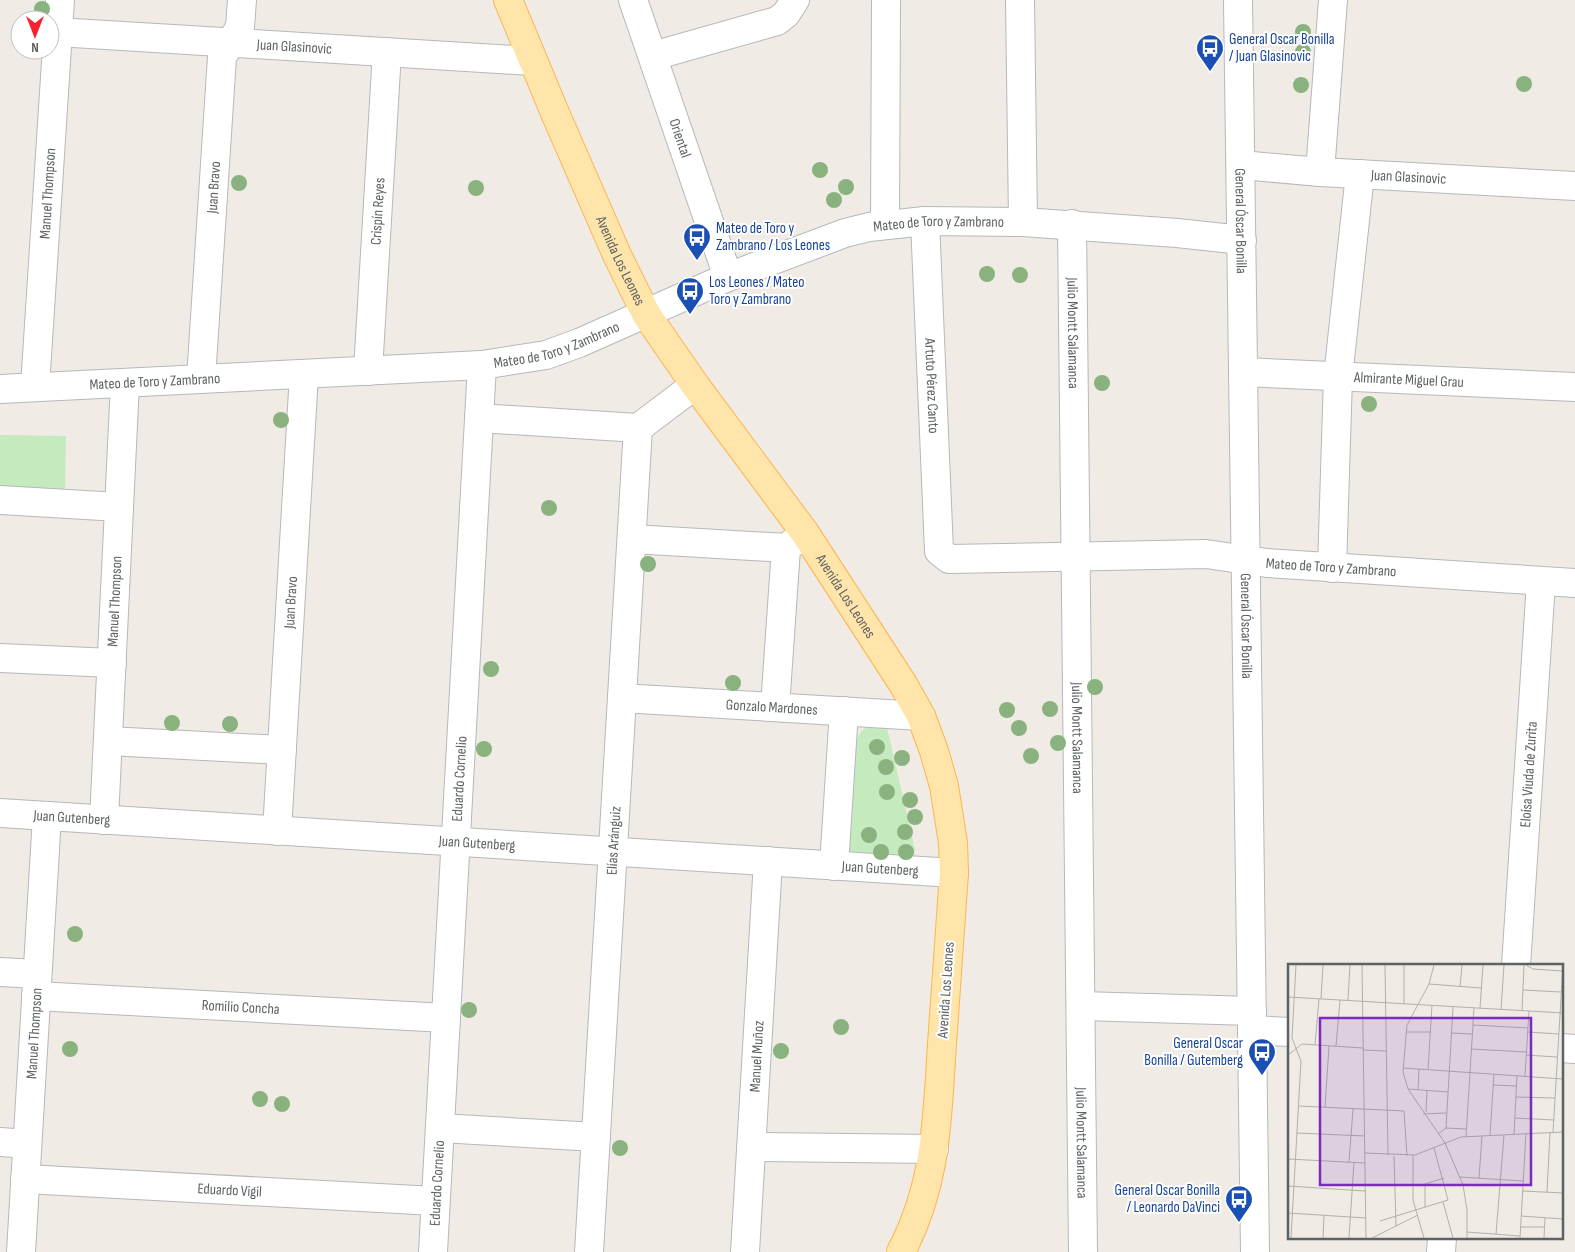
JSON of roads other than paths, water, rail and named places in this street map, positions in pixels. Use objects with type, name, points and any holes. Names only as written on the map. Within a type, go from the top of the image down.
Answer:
[{"type":"main road","name":"Avenida Los Leones","points":[[508,0],[532,61],[617,255],[646,314],[696,385],[795,540],[904,684],[921,716],[934,751],[944,786],[953,844],[954,873],[934,1149],[925,1195],[901,1252]]},
{"type":"street","name":"Juan Bravo","points":[[201,379],[222,57],[240,27],[242,0]]},
{"type":"street","name":"Oriental","points":[[633,0],[728,277]]},
{"type":"street","points":[[653,56],[777,20],[786,14],[795,0]]},
{"type":"street","points":[[885,225],[886,0]]},
{"type":"street","points":[[1020,0],[1023,222]]},
{"type":"street","name":"General Óscar Bonilla","points":[[1238,0],[1255,1252]]},
{"type":"street","points":[[1320,172],[1333,0]]},
{"type":"street","name":"Juan Glasinovic","points":[[60,32],[532,61]]},
{"type":"street","name":"Crispín Reyes","points":[[368,370],[387,52]]},
{"type":"street","name":"Manuel Thompson","points":[[35,387],[56,60]]},
{"type":"street","name":"Juan Glasinovic","points":[[1241,165],[1320,172],[1575,186]]},
{"type":"street","points":[[1332,568],[1338,377],[1360,174]]},
{"type":"street","name":"Mateo de Toro y Zambrano","points":[[0,389],[482,365],[546,355],[579,343],[728,277],[845,233],[885,225],[925,221],[1072,224],[1242,240]]},
{"type":"street","name":"Artuto Pérez Canto","points":[[925,221],[939,551]]},
{"type":"street","name":"Julio Montt Salamanca","points":[[1072,224],[1083,1252]]},
{"type":"street","name":"Eduardo Cornelio","points":[[433,1252],[482,365]]},
{"type":"street","name":"Almirante Miguel Grau","points":[[1243,372],[1575,387]]},
{"type":"street","name":"Juan Bravo","points":[[277,831],[304,374]]},
{"type":"street","name":"Manuel Thompson","points":[[104,820],[125,383]]},
{"type":"street","points":[[479,418],[638,428],[696,385]]},
{"type":"street","name":"Elías Aránguiz","points":[[588,1252],[638,428]]},
{"type":"street","points":[[0,500],[119,507]]},
{"type":"street","points":[[632,538],[795,540],[775,707]]},
{"type":"street","name":"Mateo de Toro y Zambrano","points":[[939,551],[949,558],[1206,554],[1246,560],[1332,568],[1575,583]]},
{"type":"street","name":"Eloísa Viuda de Zurita","points":[[1516,964],[1541,582]]},
{"type":"street","points":[[0,658],[112,663]]},
{"type":"street","name":"Gonzalo Mardones","points":[[622,698],[921,716]]},
{"type":"street","points":[[834,866],[844,712]]},
{"type":"street","points":[[108,741],[282,750]]},
{"type":"street","name":"Juan Gutenberg","points":[[0,813],[954,873]]},
{"type":"street","name":"Manuel Thompson","points":[[21,1252],[46,816]]},
{"type":"street","name":"Manuel Muñoz","points":[[744,1252],[768,861]]},
{"type":"street","name":"Romilio Concha","points":[[0,972],[37,985],[446,1018]]},
{"type":"street","points":[[1080,1006],[1252,1020],[1288,1032]]},
{"type":"street","points":[[1562,1048],[1575,1049]]},
{"type":"street","points":[[440,1128],[596,1137]]},
{"type":"street","points":[[0,1142],[27,1144]]},
{"type":"street","points":[[751,1147],[934,1149]]},
{"type":"street","name":"Eduardo Vigil","points":[[25,1179],[435,1201]]},
{"type":"place","name":"General Oscar Bonilla / Juan Glasinovic","points":[[1210,72]]},
{"type":"place","name":"Mateo de Toro y Zambrano / Los Leones","points":[[697,261]]},
{"type":"place","name":"Los Leones / Mateo Toro y Zambrano","points":[[690,315]]},
{"type":"place","name":"General Oscar Bonilla / Gutemberg","points":[[1262,1076]]},
{"type":"place","name":"General Oscar Bonilla / Leonardo DaVinci","points":[[1239,1223]]}]
